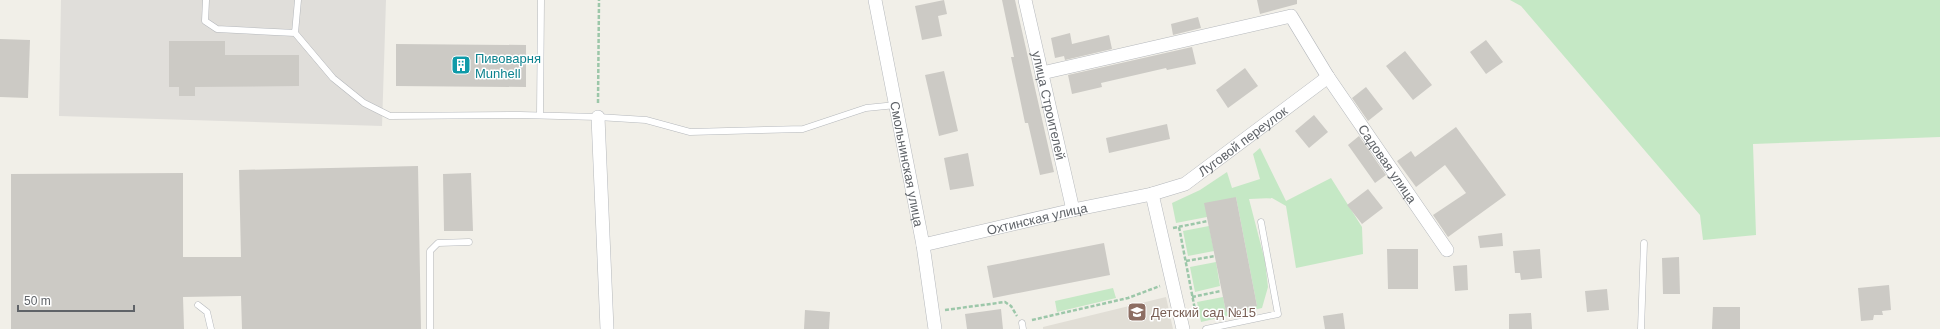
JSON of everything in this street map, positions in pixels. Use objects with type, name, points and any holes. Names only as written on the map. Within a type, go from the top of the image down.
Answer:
[{"type":"street","name":"Смольнинская улица","points":[[875,0],[922,245],[935,329]]},
{"type":"street","name":"улица Строителей","points":[[1025,0],[1073,210]]},
{"type":"street","name":"Садовая улица","points":[[1042,73],[1291,16],[1328,77],[1447,250]]},
{"type":"street","name":"Луговой переулок","points":[[1152,194],[1185,184],[1328,77]]},
{"type":"street","points":[[598,117],[606,329]]},
{"type":"street","points":[[1152,194],[1183,329]]},
{"type":"street","name":"Охтинская улица","points":[[922,245],[1073,210],[1152,194]]},
{"type":"lane","points":[[206,0],[205,21],[217,29],[296,33]]},
{"type":"lane","points":[[298,0],[296,33],[333,78],[364,103],[390,116],[540,115],[598,117],[646,120],[690,132],[803,129],[866,108],[896,105]]},
{"type":"lane","points":[[540,115],[541,0]]},
{"type":"lane","points":[[1206,329],[1278,314],[1261,222]]},
{"type":"lane","points":[[430,329],[430,251],[438,243],[469,242]]},
{"type":"lane","points":[[1641,329],[1644,243]]},
{"type":"lane","points":[[198,305],[207,312],[212,329]]},
{"type":"path","points":[[598,117],[599,0]]},
{"type":"path","points":[[1160,231],[1208,221]]},
{"type":"path","points":[[1179,227],[1196,316]]},
{"type":"path","points":[[1168,265],[1214,256]]},
{"type":"path","points":[[932,312],[1005,302],[1012,306],[1022,326],[1128,298],[1172,282]]},
{"type":"path","points":[[1177,300],[1221,291]]},
{"type":"shaded area","points":[[61,0],[386,0],[382,126],[59,116]]},
{"type":"shaded area","name":"Детский сад №15","points":[[1166,297],[1173,329],[1043,329],[1043,327]]},
{"type":"green space","points":[[1510,0],[1940,0],[1940,137],[1753,144],[1756,235],[1703,240],[1700,215],[1521,6]]},
{"type":"green space","points":[[1260,148],[1286,201],[1331,178],[1362,227],[1363,254],[1296,268],[1286,206],[1272,198],[1249,199],[1265,261],[1268,287],[1262,308],[1201,322],[1197,302],[1223,297],[1226,312],[1257,306],[1236,197],[1207,217],[1176,223],[1172,203],[1200,190],[1227,172],[1232,188],[1260,179],[1253,154]]},
{"type":"green space","points":[[1209,226],[1214,251],[1188,256],[1183,231]]},
{"type":"green space","points":[[1216,262],[1220,286],[1195,292],[1190,267]]},
{"type":"green space","points":[[1113,288],[1116,298],[1057,312],[1055,301]]},
{"type":"building","points":[[944,0],[947,14],[938,16],[942,36],[922,40],[915,6]]},
{"type":"building","points":[[1002,0],[1015,0],[1054,172],[1040,175],[1028,123],[1025,123],[1011,57],[1014,57]]},
{"type":"building","points":[[1257,0],[1297,0],[1297,4],[1260,14]]},
{"type":"building","points":[[1198,17],[1201,28],[1173,35],[1171,24]]},
{"type":"building","points":[[1070,33],[1072,44],[1109,35],[1112,49],[1065,60],[1064,56],[1055,58],[1051,38]]},
{"type":"building","points":[[0,39],[30,40],[28,98],[0,97]]},
{"type":"building","points":[[1486,40],[1503,62],[1486,74],[1470,52]]},
{"type":"building","points":[[169,41],[225,41],[225,55],[299,55],[299,86],[195,87],[195,96],[179,96],[179,87],[169,87]]},
{"type":"building","name":"Пивоварня Munhell","points":[[396,44],[526,45],[526,87],[396,86]]},
{"type":"building","points":[[1192,47],[1196,64],[1167,70],[1166,68],[1101,83],[1102,87],[1072,94],[1068,75]]},
{"type":"building","points":[[1405,51],[1432,85],[1413,100],[1386,66]]},
{"type":"building","points":[[1245,68],[1258,86],[1228,108],[1216,90]]},
{"type":"building","points":[[944,71],[958,131],[939,136],[925,75]]},
{"type":"building","points":[[1366,87],[1383,109],[1368,121],[1352,98]]},
{"type":"building","points":[[1314,115],[1328,132],[1309,148],[1295,131]]},
{"type":"building","points":[[1167,124],[1170,139],[1109,153],[1106,138]]},
{"type":"building","points":[[1456,127],[1506,195],[1448,237],[1433,215],[1466,193],[1445,165],[1416,187],[1397,161],[1411,151],[1415,157]]},
{"type":"building","points":[[1359,136],[1386,175],[1375,183],[1348,145]]},
{"type":"building","points":[[968,153],[974,186],[950,190],[944,158]]},
{"type":"building","points":[[418,166],[421,329],[242,329],[241,296],[183,297],[184,329],[11,329],[11,174],[183,173],[183,257],[241,257],[239,170]]},
{"type":"building","points":[[471,173],[473,231],[444,231],[443,174]]},
{"type":"building","points":[[1368,189],[1383,208],[1362,224],[1347,205]]},
{"type":"building","points":[[1236,197],[1257,306],[1226,312],[1204,203]]},
{"type":"building","points":[[1502,233],[1503,246],[1480,248],[1478,236]]},
{"type":"building","points":[[1104,243],[1110,275],[993,298],[987,266]]},
{"type":"building","points":[[1387,249],[1418,249],[1418,289],[1388,289]]},
{"type":"building","points":[[1540,249],[1542,278],[1521,280],[1520,273],[1515,273],[1513,251]]},
{"type":"building","points":[[1679,257],[1680,294],[1663,294],[1662,258]]},
{"type":"building","points":[[1467,265],[1468,290],[1455,291],[1453,266]]},
{"type":"building","points":[[1889,285],[1891,310],[1882,311],[1883,315],[1874,315],[1873,320],[1861,321],[1858,288]]},
{"type":"building","points":[[1607,289],[1609,310],[1587,312],[1585,291]]},
{"type":"building","points":[[1713,307],[1740,307],[1740,329],[1712,329]]},
{"type":"building","points":[[1001,309],[1003,329],[967,329],[965,314]]},
{"type":"building","points":[[805,310],[830,312],[829,329],[804,329]]},
{"type":"building","points":[[1343,313],[1345,329],[1325,329],[1323,316]]},
{"type":"building","points":[[1531,313],[1532,329],[1509,329],[1509,314]]},
{"type":"place","name":"Пивоварня Munhell","points":[[461,65]]},
{"type":"place","name":"Детский сад №15","points":[[1137,312]]}]
